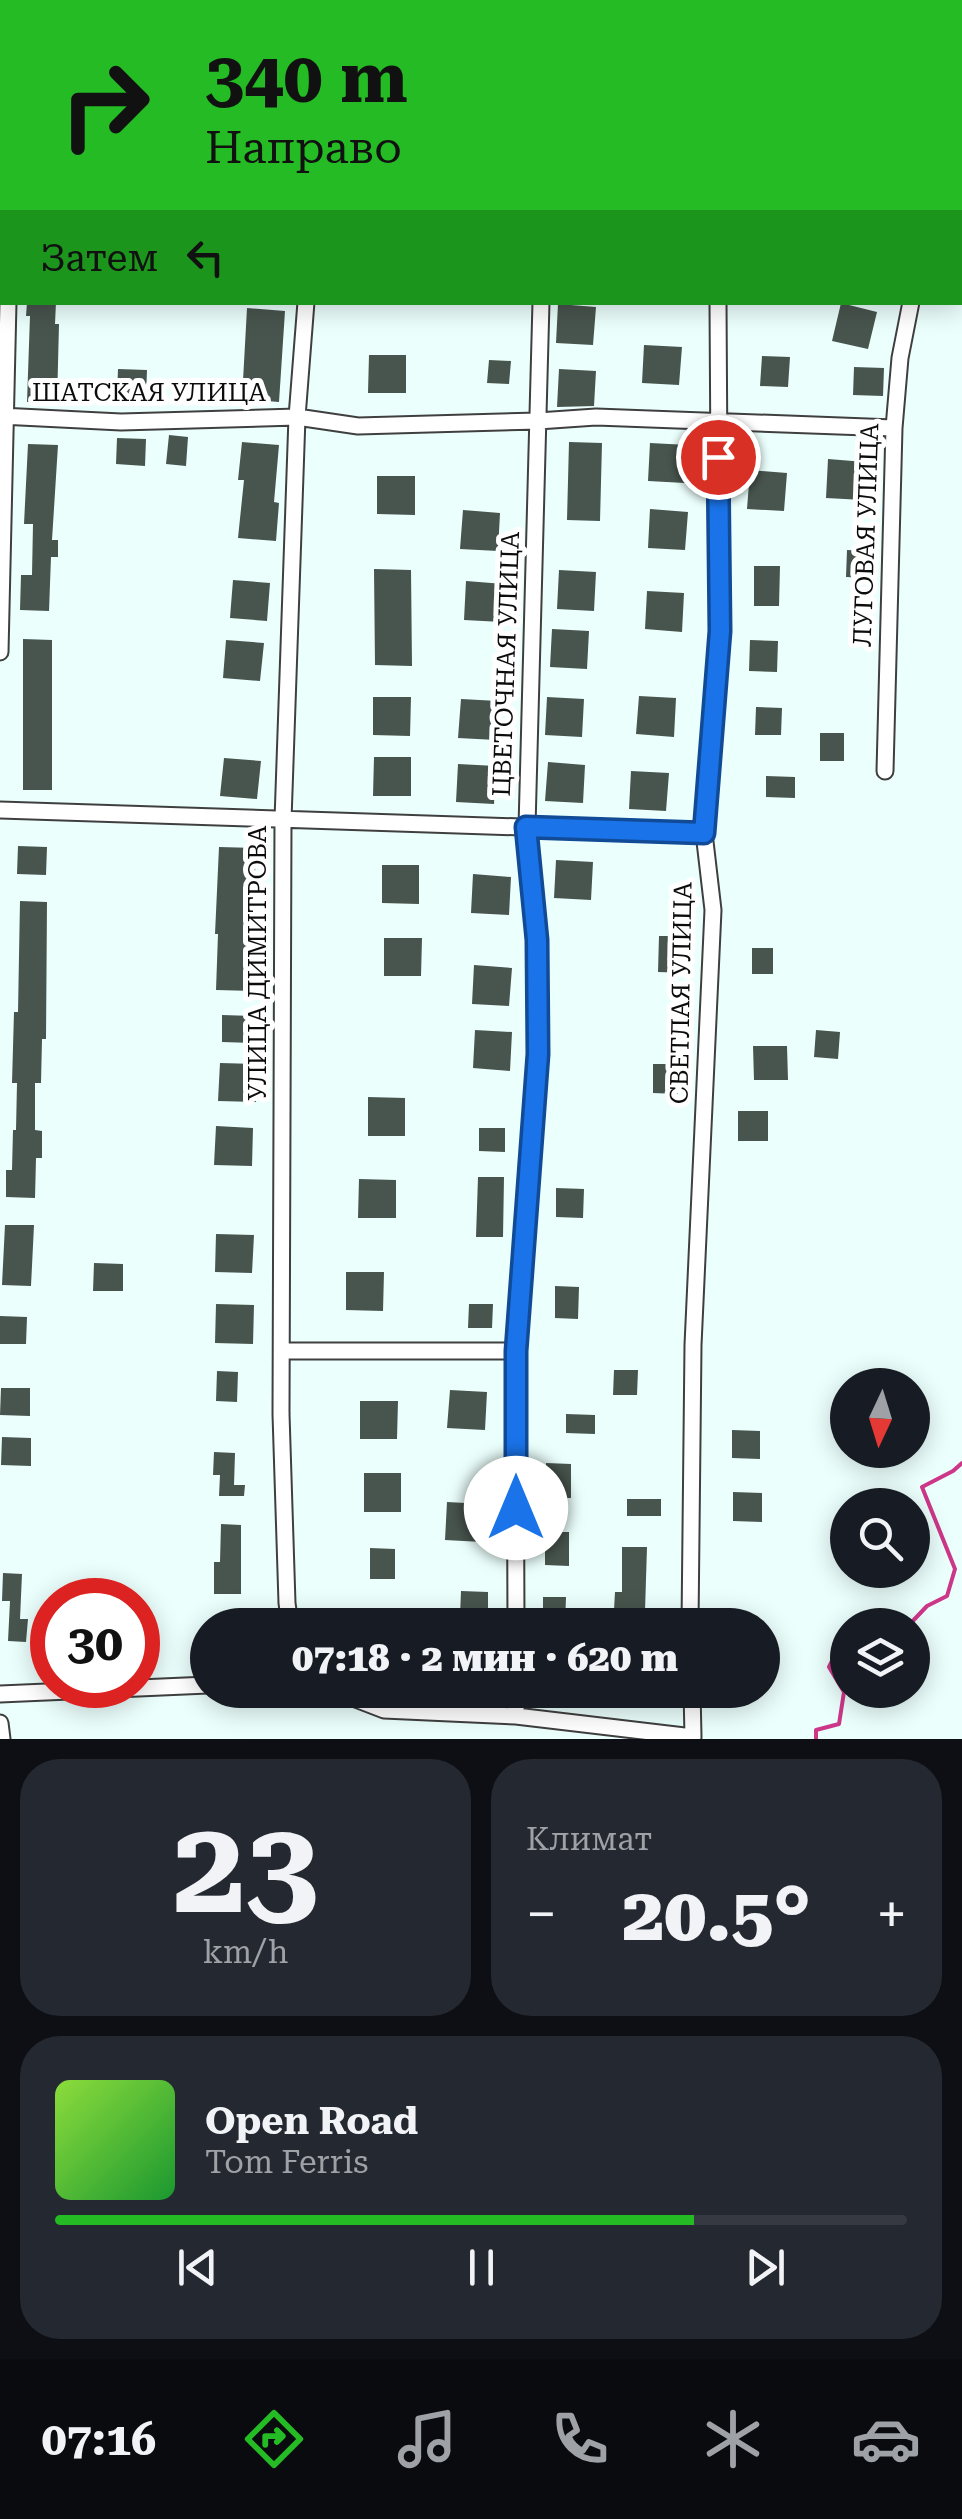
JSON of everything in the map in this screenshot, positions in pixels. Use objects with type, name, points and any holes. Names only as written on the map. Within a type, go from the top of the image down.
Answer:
[{"type":"street","points":[[0,652],[8,305]]},
{"type":"street","name":"УЛИЦА ДИМИТРОВА","points":[[289,1608],[282,1434],[283,820],[306,305]]},
{"type":"street","name":"ЦВЕТОЧНАЯ УЛИЦА","points":[[516,1608],[516,1351],[538,1054],[537,940],[526,827],[540,305]]},
{"type":"street","name":"СВЕТЛАЯ УЛИЦА","points":[[690,1608],[693,1345],[713,928],[704,833],[720,631],[718,305]]},
{"type":"street","name":"ЛУГОВАЯ УЛИЦА","points":[[885,771],[894,428],[900,358],[910,305]]},
{"type":"street","name":"ШАТСКАЯ УЛИЦА","points":[[3,416],[122,422],[298,417],[358,426],[596,417],[894,428]]},
{"type":"street","points":[[0,810],[704,833]]},
{"type":"street","points":[[283,1351],[516,1351]]},
{"type":"street","points":[[0,1694],[190,1686]]},
{"type":"street","points":[[379,1708],[516,1716],[693,1737],[692,1708]]},
{"type":"street","points":[[516,1708],[516,1716]]},
{"type":"street","points":[[0,1723],[2,1739]]},
{"type":"building","points":[[27,305],[56,305],[57,403],[27,402],[30,316],[26,316]]},
{"type":"building","points":[[558,305],[596,307],[593,345],[556,343]]},
{"type":"building","points":[[841,305],[877,312],[868,349],[832,341]]},
{"type":"building","points":[[247,308],[285,311],[279,402],[242,399]]},
{"type":"building","points":[[644,345],[682,347],[679,385],[642,383]]},
{"type":"building","points":[[369,355],[406,355],[406,393],[368,393]]},
{"type":"building","points":[[762,356],[790,357],[788,387],[760,386]]},
{"type":"building","points":[[489,360],[511,361],[509,384],[487,383]]},
{"type":"building","points":[[854,367],[884,368],[883,396],[853,395]]},
{"type":"building","points":[[118,369],[147,370],[146,397],[117,395]]},
{"type":"building","points":[[559,369],[596,371],[594,406],[557,407]]},
{"type":"building","points":[[169,435],[188,437],[186,466],[166,464]]},
{"type":"building","points":[[117,438],[146,439],[145,466],[116,464]]},
{"type":"building","points":[[242,442],[279,445],[274,502],[279,503],[276,541],[238,538],[244,480],[238,480]]},
{"type":"building","points":[[569,442],[602,443],[600,521],[567,520]]},
{"type":"building","points":[[650,443],[688,445],[685,483],[648,481]]},
{"type":"building","points":[[28,444],[58,445],[52,540],[58,540],[58,557],[51,557],[49,611],[20,610],[21,575],[32,575],[33,524],[24,524]]},
{"type":"building","points":[[828,459],[865,462],[863,500],[826,498]]},
{"type":"building","points":[[750,470],[787,473],[784,511],[747,509]]},
{"type":"building","points":[[377,476],[415,476],[415,515],[377,514]]},
{"type":"building","points":[[650,509],[688,512],[685,550],[648,548]]},
{"type":"building","points":[[463,510],[500,513],[498,551],[460,549]]},
{"type":"building","points":[[847,550],[871,551],[871,578],[846,577]]},
{"type":"building","points":[[754,566],[780,566],[779,606],[754,606]]},
{"type":"building","points":[[374,569],[411,570],[412,666],[375,665]]},
{"type":"building","points":[[559,570],[596,572],[594,611],[557,609]]},
{"type":"building","points":[[233,580],[270,583],[267,621],[230,618]]},
{"type":"building","points":[[466,581],[504,584],[502,622],[464,620]]},
{"type":"building","points":[[647,591],[684,593],[682,632],[645,629]]},
{"type":"building","points":[[552,629],[589,631],[587,669],[550,667]]},
{"type":"building","points":[[23,639],[52,640],[52,790],[23,790]]},
{"type":"building","points":[[226,640],[264,643],[260,681],[223,678]]},
{"type":"building","points":[[750,640],[778,641],[777,672],[749,671]]},
{"type":"building","points":[[639,696],[676,698],[674,737],[636,734]]},
{"type":"building","points":[[373,697],[411,697],[410,736],[373,735]]},
{"type":"building","points":[[547,697],[584,699],[582,737],[545,735]]},
{"type":"building","points":[[461,699],[498,701],[496,740],[458,738]]},
{"type":"building","points":[[756,707],[782,708],[781,735],[755,735]]},
{"type":"building","points":[[820,733],[844,733],[844,761],[820,761]]},
{"type":"building","points":[[374,757],[411,757],[411,796],[373,796]]},
{"type":"building","points":[[224,758],[261,761],[257,799],[220,796]]},
{"type":"building","points":[[548,762],[585,765],[583,803],[545,801]]},
{"type":"building","points":[[458,764],[496,766],[494,804],[456,802]]},
{"type":"building","points":[[631,771],[669,773],[666,811],[629,809]]},
{"type":"building","points":[[766,776],[795,777],[795,798],[766,797]]},
{"type":"building","points":[[18,846],[47,847],[46,875],[17,874]]},
{"type":"building","points":[[219,847],[256,848],[254,991],[216,990]]},
{"type":"building","points":[[556,860],[593,862],[591,900],[554,898]]},
{"type":"building","points":[[382,865],[419,865],[419,904],[382,903]]},
{"type":"building","points":[[473,874],[511,877],[509,915],[471,913]]},
{"type":"building","points":[[20,901],[47,902],[46,1039],[42,1039],[41,1083],[35,1083],[35,1130],[42,1131],[42,1158],[36,1158],[35,1198],[6,1197],[6,1170],[12,1170],[16,1130],[17,1083],[12,1083]]},
{"type":"building","points":[[659,936],[689,936],[688,973],[658,972]]},
{"type":"building","points":[[384,938],[422,938],[421,976],[384,976]]},
{"type":"building","points":[[752,948],[773,948],[773,974],[752,974]]},
{"type":"building","points":[[474,965],[512,968],[509,1006],[472,1004]]},
{"type":"building","points":[[222,1015],[253,1016],[253,1043],[222,1042]]},
{"type":"building","points":[[475,1030],[512,1032],[510,1071],[473,1068]]},
{"type":"building","points":[[816,1030],[840,1032],[838,1059],[814,1057]]},
{"type":"building","points":[[753,1046],[787,1046],[788,1080],[754,1080]]},
{"type":"building","points":[[220,1063],[257,1064],[256,1102],[218,1101]]},
{"type":"building","points":[[653,1064],[678,1064],[678,1094],[653,1093]]},
{"type":"building","points":[[368,1097],[405,1098],[405,1136],[368,1136]]},
{"type":"building","points":[[738,1111],[768,1111],[768,1141],[738,1141]]},
{"type":"building","points":[[216,1126],[253,1128],[252,1166],[214,1165]]},
{"type":"building","points":[[479,1128],[505,1128],[505,1152],[479,1151]]},
{"type":"building","points":[[478,1177],[504,1177],[503,1237],[476,1237]]},
{"type":"building","points":[[359,1179],[396,1180],[396,1218],[358,1218]]},
{"type":"building","points":[[556,1188],[584,1189],[583,1218],[556,1217]]},
{"type":"building","points":[[5,1225],[34,1225],[31,1286],[2,1285]]},
{"type":"building","points":[[216,1234],[254,1235],[252,1273],[215,1272]]},
{"type":"building","points":[[94,1263],[123,1264],[123,1291],[93,1291]]},
{"type":"building","points":[[346,1272],[384,1272],[383,1311],[346,1310]]},
{"type":"building","points":[[555,1286],[579,1287],[578,1319],[555,1318]]},
{"type":"building","points":[[216,1304],[254,1305],[253,1344],[215,1343]]},
{"type":"building","points":[[469,1304],[493,1304],[492,1328],[468,1328]]},
{"type":"building","points":[[0,1316],[27,1317],[26,1344],[0,1344]]},
{"type":"building","points":[[614,1370],[638,1370],[637,1395],[613,1395]]},
{"type":"building","points":[[217,1371],[238,1372],[237,1402],[216,1401]]},
{"type":"building","points":[[1,1388],[30,1388],[30,1416],[0,1415]]},
{"type":"building","points":[[450,1390],[487,1392],[485,1430],[447,1428]]},
{"type":"building","points":[[360,1401],[398,1401],[397,1439],[360,1439]]},
{"type":"building","points":[[566,1414],[595,1415],[595,1434],[566,1433]]},
{"type":"building","points":[[732,1430],[760,1431],[760,1459],[732,1458]]},
{"type":"building","points":[[2,1437],[31,1438],[31,1466],[1,1465]]},
{"type":"building","points":[[214,1452],[235,1453],[234,1485],[245,1485],[244,1496],[219,1496],[220,1475],[213,1475]]},
{"type":"building","points":[[546,1463],[571,1464],[571,1498],[546,1498]]},
{"type":"building","points":[[364,1473],[401,1473],[401,1512],[364,1512]]},
{"type":"building","points":[[733,1492],[762,1493],[762,1522],[733,1521]]},
{"type":"building","points":[[627,1499],[661,1499],[661,1516],[627,1516]]},
{"type":"building","points":[[447,1502],[484,1504],[482,1542],[445,1540]]},
{"type":"building","points":[[221,1524],[241,1525],[241,1594],[214,1594],[214,1562],[220,1562]]},
{"type":"building","points":[[545,1532],[569,1532],[569,1566],[545,1565]]},
{"type":"building","points":[[622,1547],[647,1547],[645,1608],[614,1608],[615,1592],[622,1592]]},
{"type":"building","points":[[370,1548],[395,1549],[395,1579],[370,1579]]},
{"type":"building","points":[[3,1573],[22,1574],[20,1619],[28,1619],[26,1642],[8,1641],[10,1601],[2,1601]]},
{"type":"building","points":[[461,1591],[488,1592],[488,1608],[460,1608]]},
{"type":"building","points":[[543,1597],[566,1597],[566,1608],[543,1608]]},
{"type":"waterway","points":[[925,1608],[947,1596],[955,1569],[922,1487],[962,1463]]},
{"type":"waterway","points":[[830,1665],[830,1669]]},
{"type":"waterway","points":[[816,1739],[816,1730],[839,1724],[842,1708]]},
{"type":"route","points":[[516,1508],[516,1351],[538,1054],[537,940],[526,827],[704,833],[720,631],[718,457]]}]
